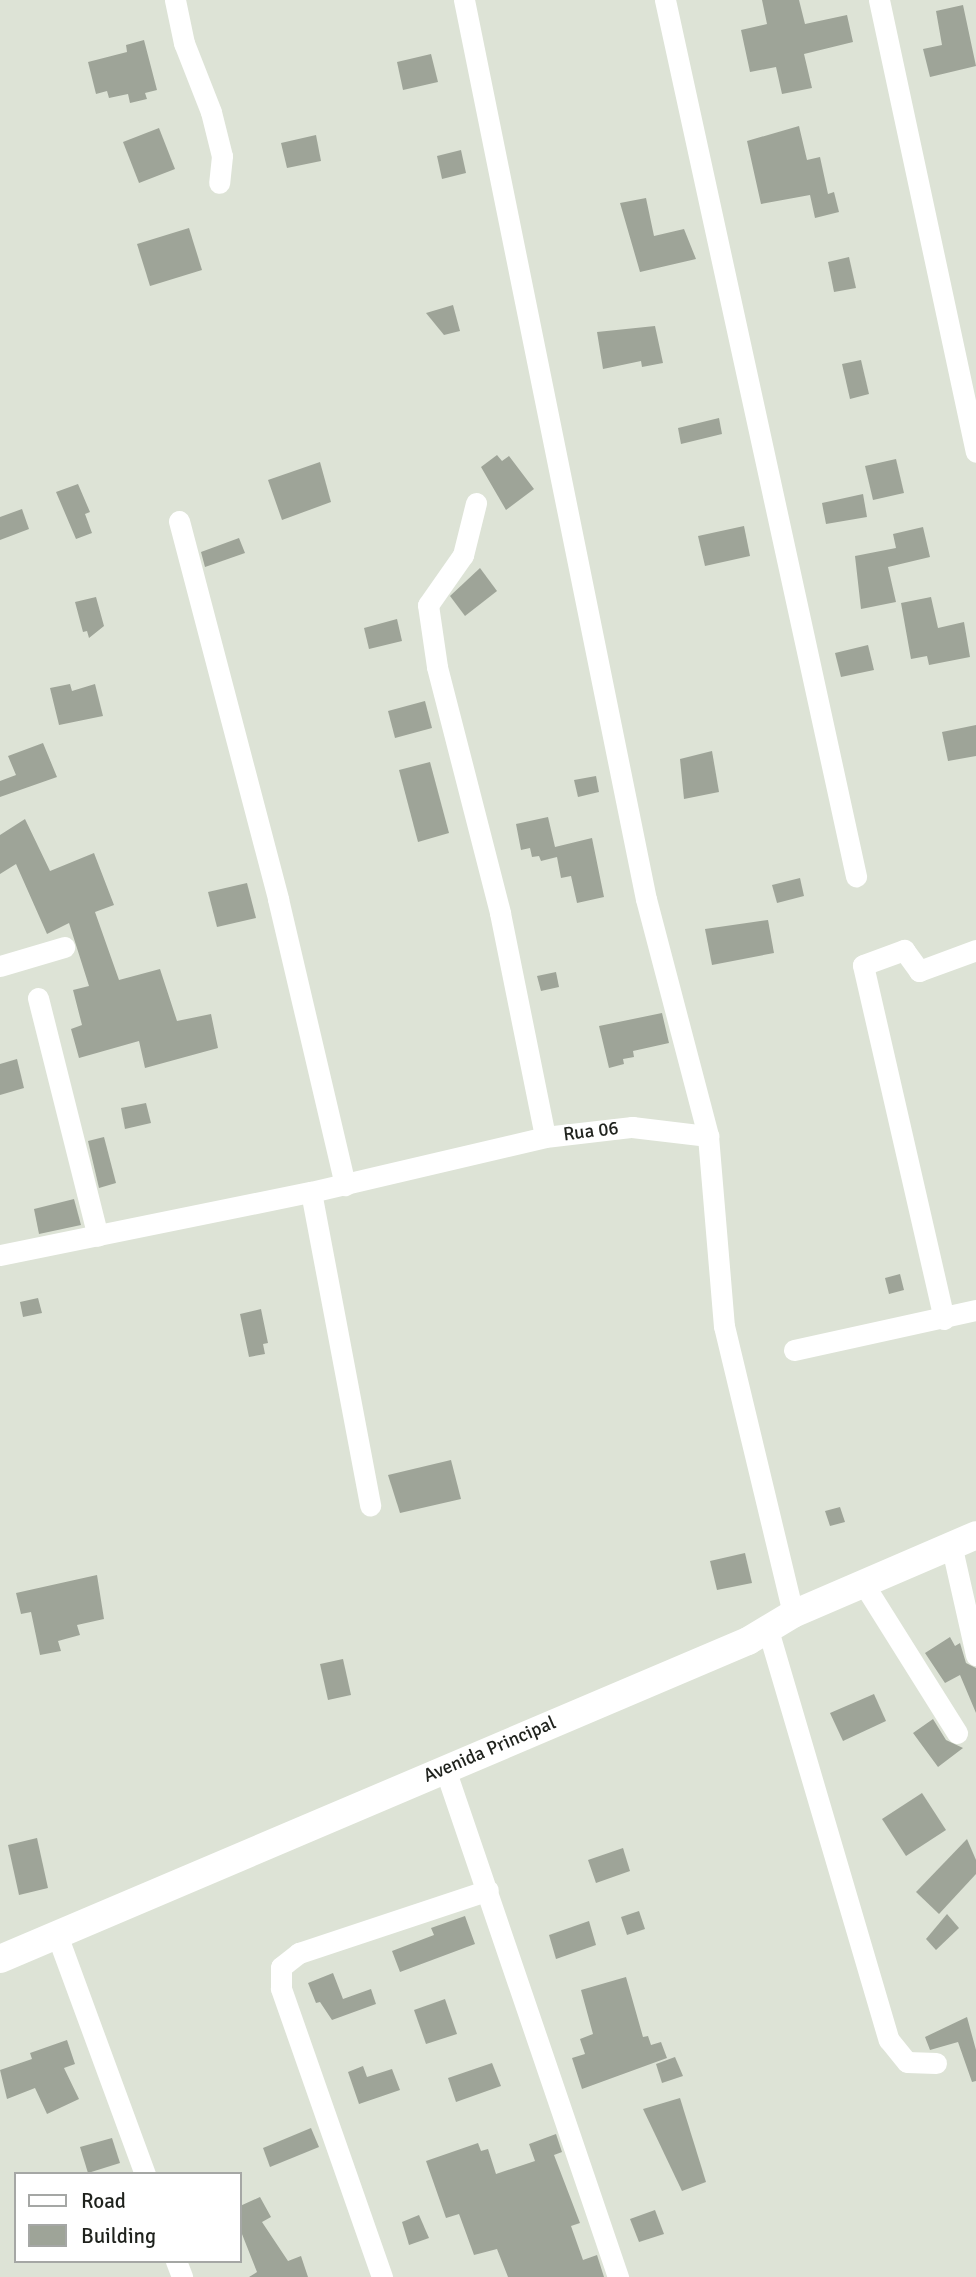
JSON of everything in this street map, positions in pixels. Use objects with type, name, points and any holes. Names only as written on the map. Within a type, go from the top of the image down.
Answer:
[{"type":"street","points":[[175,0],[184,43],[220,145],[219,183]]},
{"type":"street","points":[[464,0],[646,900],[708,1136],[724,1326],[793,1614]]},
{"type":"street","points":[[666,0],[856,876]]},
{"type":"street","points":[[879,0],[976,452]]},
{"type":"street","points":[[476,503],[463,555],[428,606],[437,667],[500,913],[545,1137]]},
{"type":"street","points":[[178,521],[278,899],[345,1185]]},
{"type":"street","points":[[0,965],[64,947]]},
{"type":"street","points":[[944,1320],[863,965],[904,950],[919,971],[976,950]]},
{"type":"street","points":[[38,998],[98,1236]]},
{"type":"street","name":"Rua 06","points":[[0,1255],[345,1185],[545,1137],[632,1127],[708,1136]]},
{"type":"street","points":[[311,1192],[370,1505]]},
{"type":"street","points":[[794,1350],[944,1320],[976,1310]]},
{"type":"street","points":[[963,1539],[976,1655]]},
{"type":"street","name":"Avenida Principal","points":[[0,1959],[768,1630],[793,1614],[963,1539]]},
{"type":"street","points":[[863,1583],[957,1733]]},
{"type":"street","points":[[768,1630],[889,2040],[907,2063],[936,2063]]},
{"type":"street","points":[[446,1769],[618,2277]]},
{"type":"street","points":[[382,2277],[281,1988],[281,1967],[299,1953],[488,1890]]},
{"type":"street","points":[[57,1935],[144,2172]]},
{"type":"building","points":[[762,0],[799,0],[805,24],[847,15],[853,42],[804,54],[812,88],[782,94],[776,67],[750,72],[741,30],[767,24]]},
{"type":"building","points":[[963,5],[976,66],[930,77],[923,49],[942,45],[936,11]]},
{"type":"building","points":[[144,40],[157,90],[145,93],[147,99],[130,103],[128,94],[109,98],[107,91],[96,94],[88,62],[127,52],[126,45]]},
{"type":"building","points":[[431,54],[438,82],[403,90],[397,62]]},
{"type":"building","points":[[799,126],[807,160],[820,157],[828,194],[834,192],[839,212],[815,218],[810,195],[761,204],[747,141]]},
{"type":"building","points":[[159,128],[175,169],[139,183],[123,142]]},
{"type":"building","points":[[316,135],[321,161],[287,168],[281,143]]},
{"type":"building","points":[[461,150],[466,173],[442,179],[437,156]]},
{"type":"building","points":[[646,198],[654,236],[684,229],[696,259],[640,272],[620,203]]},
{"type":"building","points":[[189,228],[202,270],[150,286],[137,244]]},
{"type":"building","points":[[849,257],[856,288],[834,292],[828,262]]},
{"type":"building","points":[[453,305],[460,331],[444,335],[426,313]]},
{"type":"building","points":[[655,326],[663,363],[642,367],[641,361],[603,369],[597,332]]},
{"type":"building","points":[[861,360],[869,394],[850,399],[842,364]]},
{"type":"building","points":[[719,418],[722,434],[681,444],[678,428]]},
{"type":"building","points":[[497,455],[502,461],[509,456],[534,489],[506,510],[481,467]]},
{"type":"building","points":[[896,459],[904,493],[873,500],[865,466]]},
{"type":"building","points":[[320,462],[331,502],[282,520],[268,480]]},
{"type":"building","points":[[78,484],[90,512],[85,514],[92,533],[76,539],[56,492]]},
{"type":"building","points":[[863,494],[867,517],[826,524],[822,503]]},
{"type":"building","points":[[22,509],[29,529],[0,540],[0,517]]},
{"type":"building","points":[[744,526],[750,556],[705,566],[698,536]]},
{"type":"building","points":[[923,527],[930,557],[888,567],[896,602],[861,609],[855,556],[896,548],[893,534]]},
{"type":"building","points":[[239,538],[245,553],[205,567],[201,552]]},
{"type":"building","points":[[480,568],[497,591],[465,616],[450,596]]},
{"type":"building","points":[[96,597],[104,626],[89,638],[87,631],[83,632],[75,602]]},
{"type":"building","points":[[931,597],[938,628],[964,622],[970,657],[929,665],[927,656],[911,659],[901,603]]},
{"type":"building","points":[[397,619],[402,641],[369,649],[364,628]]},
{"type":"building","points":[[868,645],[874,670],[841,677],[835,653]]},
{"type":"building","points":[[70,684],[72,691],[95,684],[103,716],[59,725],[50,688]]},
{"type":"building","points":[[425,701],[432,728],[395,738],[388,711]]},
{"type":"building","points":[[976,725],[976,756],[948,761],[942,732]]},
{"type":"building","points":[[43,743],[57,777],[0,797],[0,781],[16,775],[8,756]]},
{"type":"building","points":[[712,751],[719,792],[684,799],[680,759]]},
{"type":"building","points":[[430,762],[449,833],[418,842],[399,770]]},
{"type":"building","points":[[596,776],[599,792],[578,797],[574,780]]},
{"type":"building","points":[[548,817],[555,847],[592,838],[604,897],[577,903],[571,876],[561,878],[557,857],[541,861],[539,856],[532,857],[530,848],[521,850],[516,824]]},
{"type":"building","points":[[25,819],[50,871],[94,853],[114,905],[95,912],[119,980],[160,969],[177,1021],[211,1014],[218,1048],[145,1068],[139,1041],[79,1058],[71,1029],[82,1025],[73,990],[89,986],[69,923],[47,934],[16,864],[0,874],[0,835]]},
{"type":"building","points":[[800,878],[804,896],[777,903],[772,885]]},
{"type":"building","points":[[247,883],[256,918],[217,927],[208,892]]},
{"type":"building","points":[[768,920],[774,953],[712,965],[705,929]]},
{"type":"building","points":[[556,972],[559,987],[541,991],[537,976]]},
{"type":"building","points":[[662,1013],[669,1043],[633,1051],[634,1057],[623,1059],[624,1064],[609,1068],[599,1026]]},
{"type":"building","points":[[17,1059],[24,1088],[0,1095],[0,1064]]},
{"type":"building","points":[[146,1103],[151,1123],[125,1129],[121,1108]]},
{"type":"building","points":[[104,1137],[116,1183],[99,1188],[88,1141]]},
{"type":"building","points":[[74,1199],[81,1225],[39,1234],[34,1209]]},
{"type":"building","points":[[900,1274],[904,1290],[889,1294],[885,1278]]},
{"type":"building","points":[[38,1298],[42,1313],[23,1317],[20,1302]]},
{"type":"building","points":[[261,1309],[268,1343],[263,1344],[265,1354],[249,1357],[240,1314]]},
{"type":"building","points":[[451,1460],[461,1499],[400,1513],[388,1475]]},
{"type":"building","points":[[840,1507],[845,1522],[830,1526],[825,1511]]},
{"type":"building","points":[[745,1553],[752,1583],[717,1590],[710,1561]]},
{"type":"building","points":[[97,1575],[104,1619],[77,1625],[80,1635],[58,1641],[61,1651],[40,1655],[31,1612],[21,1614],[16,1593]]},
{"type":"building","points":[[950,1637],[955,1646],[960,1643],[966,1663],[976,1668],[976,1713],[960,1675],[945,1683],[925,1653]]},
{"type":"building","points":[[343,1659],[351,1695],[328,1700],[320,1664]]},
{"type":"building","points":[[874,1694],[886,1721],[843,1741],[830,1713]]},
{"type":"building","points":[[933,1719],[946,1740],[963,1748],[938,1767],[913,1733]]},
{"type":"building","points":[[922,1793],[946,1830],[906,1856],[882,1819]]},
{"type":"building","points":[[37,1838],[48,1888],[19,1895],[8,1845]]},
{"type":"building","points":[[967,1839],[976,1860],[976,1874],[939,1914],[916,1892]]},
{"type":"building","points":[[623,1848],[630,1871],[596,1883],[588,1860]]},
{"type":"building","points":[[639,1911],[645,1929],[627,1935],[621,1917]]},
{"type":"building","points":[[947,1914],[959,1928],[936,1950],[926,1939]]},
{"type":"building","points":[[465,1916],[475,1944],[400,1972],[392,1951],[434,1935],[431,1928]]},
{"type":"building","points":[[589,1921],[596,1945],[556,1959],[549,1935]]},
{"type":"building","points":[[333,1973],[343,1999],[371,1989],[376,2004],[332,2020],[320,2002],[316,2003],[308,1983]]},
{"type":"building","points":[[626,1977],[643,2037],[648,2036],[651,2045],[661,2042],[667,2058],[582,2089],[572,2058],[585,2054],[580,2039],[593,2034],[581,1990]]},
{"type":"building","points":[[445,1999],[457,2034],[426,2044],[414,2010]]},
{"type":"building","points":[[967,2017],[976,2050],[976,2081],[972,2082],[958,2042],[930,2050],[925,2037]]},
{"type":"building","points":[[67,2040],[75,2064],[64,2068],[79,2099],[47,2114],[35,2088],[7,2099],[0,2070],[32,2059],[30,2053]]},
{"type":"building","points":[[675,2057],[683,2076],[662,2083],[656,2064]]},
{"type":"building","points":[[492,2063],[501,2086],[456,2102],[448,2078]]},
{"type":"building","points":[[363,2066],[367,2077],[392,2069],[400,2090],[359,2104],[348,2072]]},
{"type":"building","points":[[680,2098],[706,2182],[682,2191],[643,2109]]},
{"type":"building","points":[[311,2128],[319,2147],[270,2167],[263,2148]]},
{"type":"building","points":[[556,2134],[562,2152],[554,2155],[580,2223],[571,2226],[583,2260],[597,2255],[604,2277],[508,2277],[497,2249],[474,2255],[459,2214],[446,2218],[426,2161],[478,2143],[481,2151],[488,2149],[496,2174],[535,2161],[529,2144]]},
{"type":"building","points":[[112,2138],[120,2163],[88,2172],[80,2147]]},
{"type":"building","points":[[260,2197],[271,2217],[262,2222],[288,2261],[301,2256],[308,2277],[249,2277],[257,2272],[242,2234],[242,2205]]},
{"type":"building","points":[[655,2210],[664,2234],[639,2242],[630,2219]]},
{"type":"building","points":[[419,2215],[429,2238],[409,2245],[402,2222]]}]
